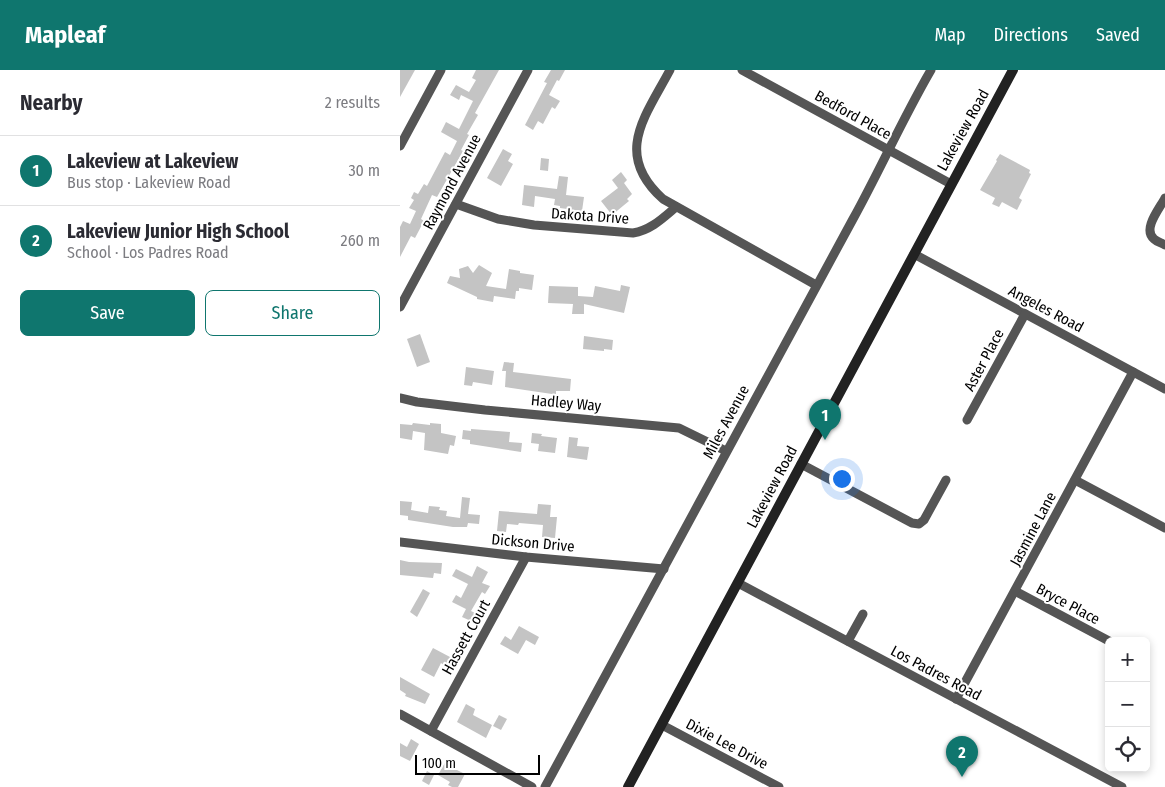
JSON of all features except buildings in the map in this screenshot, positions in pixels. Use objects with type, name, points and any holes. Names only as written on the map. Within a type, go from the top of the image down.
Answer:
[{"type":"main road","name":"Lakeview Road","points":[[628,787],[1013,70]]},
{"type":"street","points":[[400,146],[441,70]]},
{"type":"street","name":"Raymond Avenue","points":[[400,307],[528,70]]},
{"type":"street","points":[[670,70],[640,127],[637,140],[639,167],[645,179],[662,199],[816,285]]},
{"type":"street","name":"Bedford Place","points":[[742,70],[951,184]]},
{"type":"street","name":"Miles Avenue","points":[[545,787],[890,151],[931,70]]},
{"type":"street","points":[[1165,198],[1150,226],[1149,233],[1153,239],[1165,245]]},
{"type":"street","name":"Dakota Drive","points":[[456,204],[507,220],[534,225],[624,233],[644,232],[676,207]]},
{"type":"street","name":"Angeles Road","points":[[914,254],[1165,389]]},
{"type":"street","name":"Aster Place","points":[[967,420],[1025,314]]},
{"type":"street","name":"Jasmine Lane","points":[[956,699],[1133,372]]},
{"type":"street","name":"Hadley Way","points":[[400,398],[417,402],[485,410],[679,428],[726,451]]},
{"type":"street","points":[[802,464],[912,523],[919,524],[924,520],[946,480]]},
{"type":"street","points":[[1075,480],[1165,528]]},
{"type":"street","name":"Dickson Drive","points":[[400,542],[526,557],[664,569]]},
{"type":"street","name":"Hassett Court","points":[[430,731],[526,557]]},
{"type":"street","name":"Los Padres Road","points":[[738,582],[1122,787]]},
{"type":"street","name":"Bryce Place","points":[[1015,591],[1105,639]]},
{"type":"street","points":[[848,641],[863,614]]},
{"type":"street","points":[[400,714],[532,787]]},
{"type":"street","name":"Dixie Lee Drive","points":[[662,724],[779,787]]},
{"type":"place","name":"Lakeview at Lakeview","points":[[825,440]]},
{"type":"place","name":"Lakeview Junior High School","points":[[962,777]]}]
